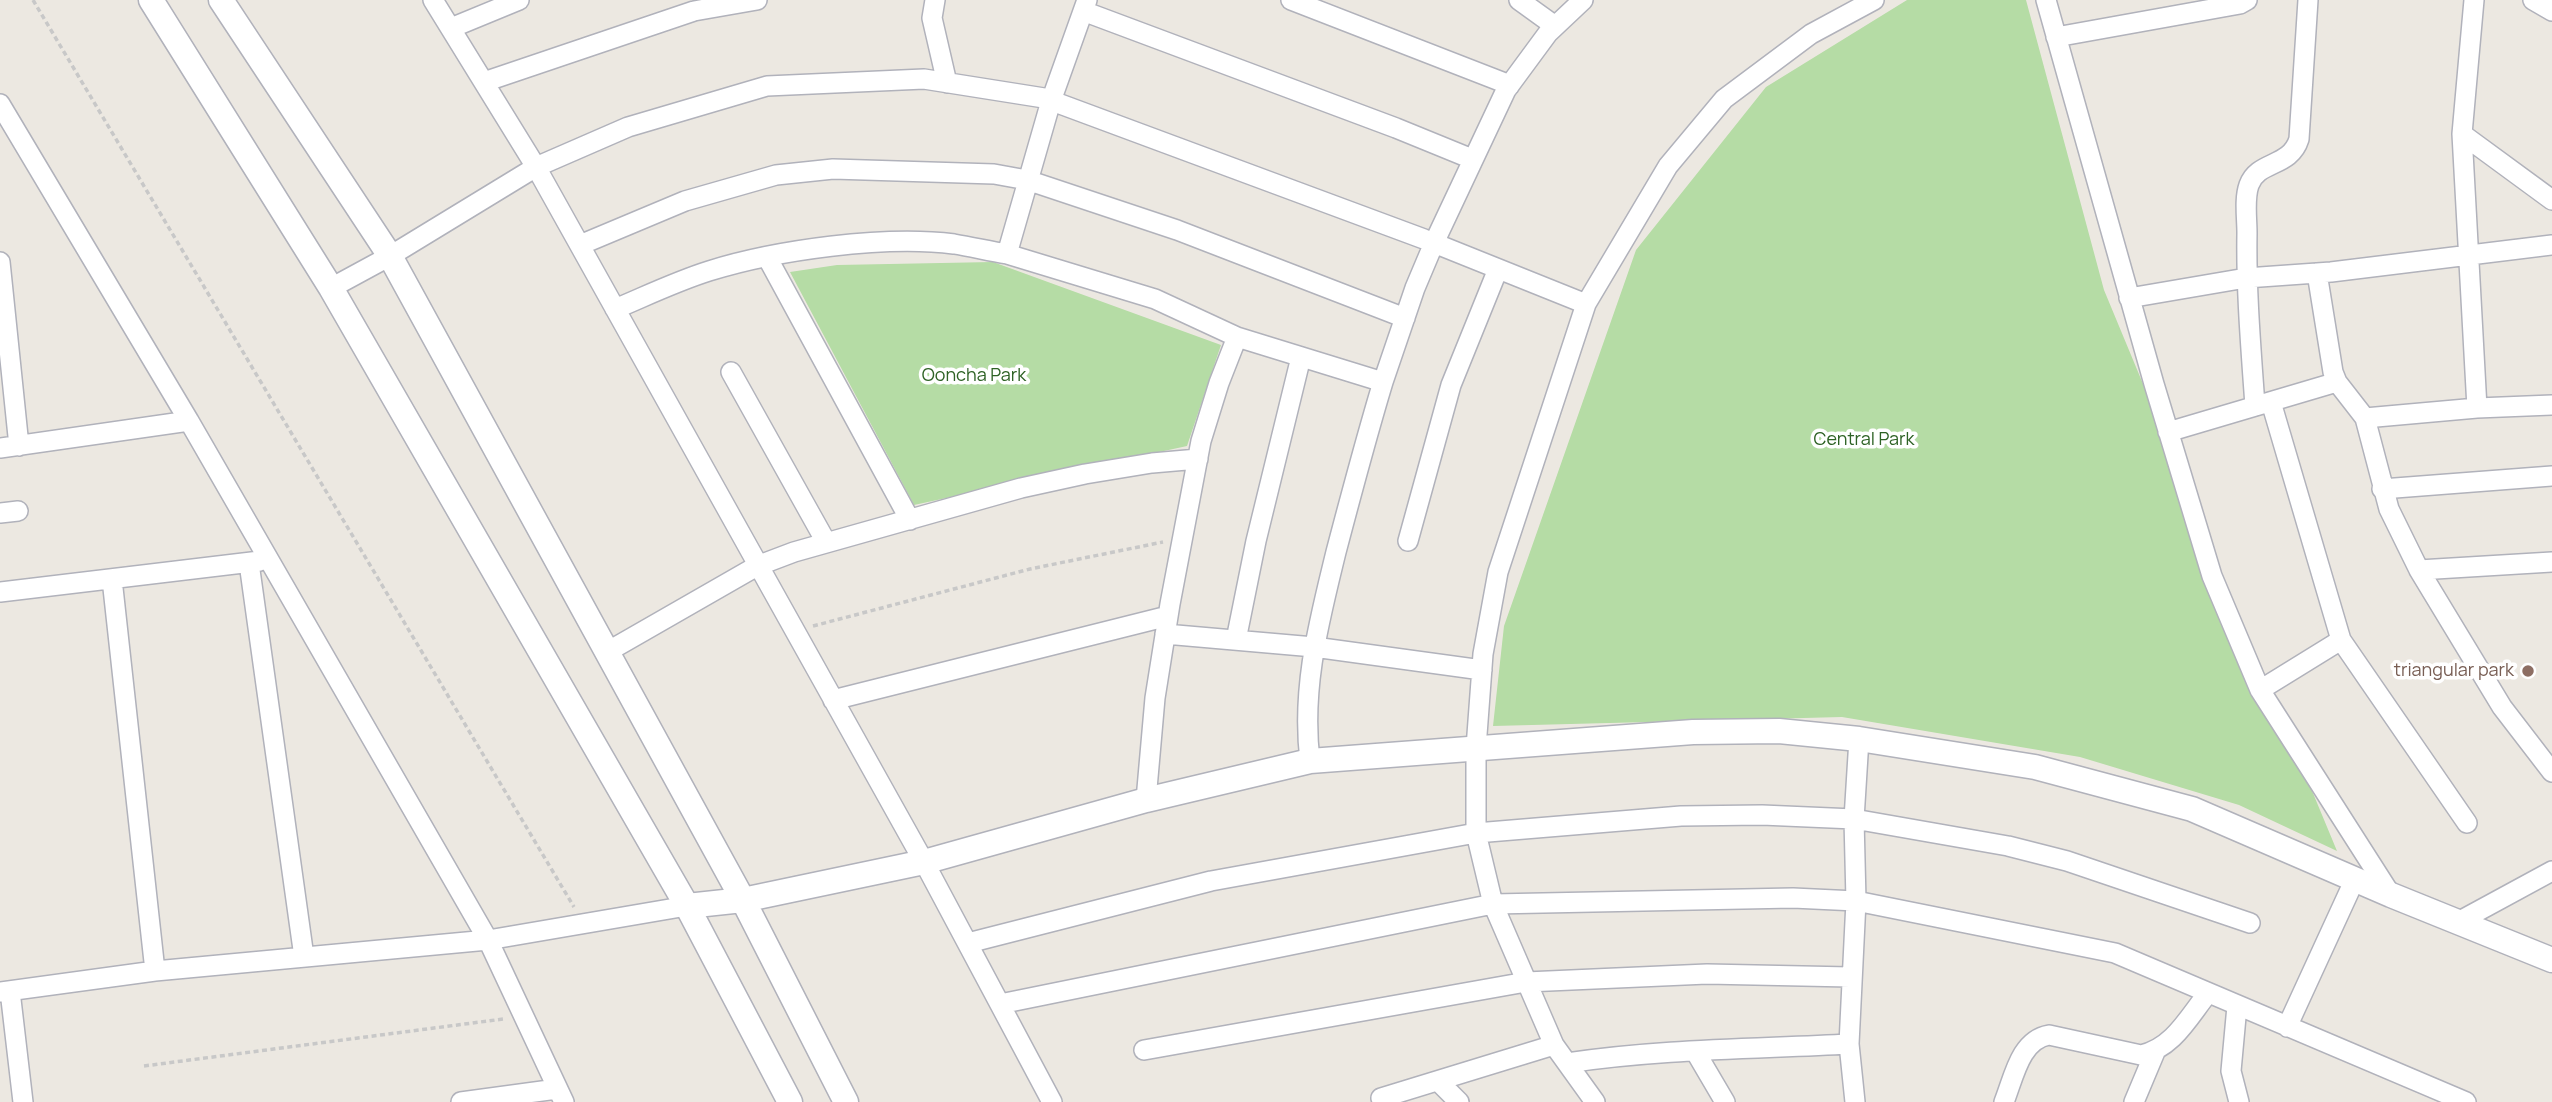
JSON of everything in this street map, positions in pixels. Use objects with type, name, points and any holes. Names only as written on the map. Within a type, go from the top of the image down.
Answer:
[{"type":"street","points":[[151,0],[331,288],[687,906],[790,1102]]},
{"type":"street","points":[[221,0],[390,256],[743,900],[846,1102]]},
{"type":"street","points":[[433,0],[536,167],[580,245],[757,566],[925,862],[1052,1102]]},
{"type":"street","points":[[451,29],[519,0]]},
{"type":"street","points":[[484,82],[694,10],[757,0]]},
{"type":"street","points":[[935,0],[932,18],[947,83]]},
{"type":"street","points":[[1291,0],[1510,85]]},
{"type":"street","points":[[1519,0],[1555,26]]},
{"type":"street","points":[[1310,761],[1306,728],[1309,675],[1314,647],[1351,494],[1405,317],[1434,243],[1472,159],[1510,85],[1555,26],[1583,0]]},
{"type":"street","points":[[1595,1102],[1554,1045],[1526,982],[1493,904],[1476,833],[1476,748],[1482,670],[1498,572],[1586,304],[1668,166],[1724,99],[1811,34],[1874,0]]},
{"type":"street","points":[[2046,0],[2129,298],[2211,576],[2260,690],[2391,895]]},
{"type":"street","points":[[2056,37],[2240,4],[2247,0]]},
{"type":"street","points":[[2308,0],[2299,139],[2295,150],[2289,156],[2263,169],[2250,183],[2246,278],[2263,404],[2341,640],[2467,823]]},
{"type":"street","points":[[2474,0],[2462,134],[2477,408]]},
{"type":"street","points":[[2533,0],[2552,11]]},
{"type":"street","points":[[1007,254],[1051,101],[1085,5],[1472,159]]},
{"type":"street","points":[[331,288],[390,256],[536,167],[628,127],[767,86],[923,79],[1051,101],[1434,243],[1586,304]]},
{"type":"street","points":[[0,104],[189,421],[488,940],[561,1096],[461,1102]]},
{"type":"street","points":[[2462,134],[2552,200]]},
{"type":"street","points":[[580,245],[685,201],[776,175],[833,169],[994,174],[1027,180],[1177,230],[1405,317]]},
{"type":"street","points":[[615,309],[710,271],[766,257],[840,246],[952,244],[1007,254],[1154,299],[1237,337],[1383,382]]},
{"type":"street","points":[[2129,298],[2246,278],[2467,257],[2552,245]]},
{"type":"street","points":[[766,257],[910,520]]},
{"type":"street","points":[[0,262],[9,447],[189,421]]},
{"type":"street","points":[[1408,541],[1451,385],[1498,269]]},
{"type":"street","points":[[2317,273],[2333,372],[2337,382],[2365,418],[2389,509],[2418,570],[2502,707],[2552,772]]},
{"type":"street","points":[[1146,800],[1154,698],[1201,441],[1237,337]]},
{"type":"street","points":[[1236,640],[1256,541],[1301,357]]},
{"type":"street","points":[[731,372],[826,541]]},
{"type":"street","points":[[2168,432],[2337,382]]},
{"type":"street","points":[[2365,418],[2477,408],[2552,405]]},
{"type":"street","points":[[607,652],[757,566],[826,541],[1021,488],[1152,463],[1198,459]]},
{"type":"street","points":[[2382,489],[2552,475]]},
{"type":"street","points":[[0,592],[270,560]]},
{"type":"street","points":[[2418,570],[2552,562]]},
{"type":"street","points":[[248,563],[304,957]]},
{"type":"street","points":[[112,579],[155,971]]},
{"type":"street","points":[[833,700],[1166,625],[1236,640],[1314,647],[1482,670]]},
{"type":"street","points":[[2260,690],[2341,640]]},
{"type":"street","points":[[23,1102],[5,991],[155,971],[488,940],[687,906],[743,900],[925,862],[1146,800],[1310,761],[1693,732],[1779,731],[1859,740],[2035,767],[2192,809],[2391,895],[2552,960]]},
{"type":"street","points":[[1855,1102],[1849,1044],[1850,977],[1856,901],[1854,819],[1859,740]]},
{"type":"street","points":[[968,943],[1211,881],[1476,833],[1681,817],[1762,815],[1854,819],[2008,846],[2067,861],[2249,923]]},
{"type":"street","points":[[2458,922],[2552,871]]},
{"type":"street","points":[[2287,1027],[2355,879]]},
{"type":"street","points":[[1000,1004],[1493,904],[1793,898],[1856,901],[2115,953],[2466,1102]]},
{"type":"street","points":[[1144,1050],[1526,982],[1707,974],[1850,977]]},
{"type":"street","points":[[2004,1102],[2026,1046],[2041,1036],[2049,1035],[2141,1055],[2155,1052],[2167,1045],[2208,993]]},
{"type":"street","points":[[2238,1006],[2231,1071],[2239,1102]]},
{"type":"street","points":[[1567,1063],[1607,1057],[1695,1051],[1849,1044]]},
{"type":"street","points":[[1376,1101],[1554,1045]]},
{"type":"street","points":[[1695,1051],[1724,1102]]},
{"type":"street","points":[[2134,1102],[2155,1052]]},
{"type":"street","points":[[1438,1081],[1459,1102]]},
{"type":"street","points":[[0,1084],[20,1082]]},
{"type":"path","points":[[33,0],[584,923]]},
{"type":"path","points":[[794,632],[1030,569],[1184,538]]},
{"type":"path","points":[[144,1066],[525,1016]]},
{"type":"green space","name":"Central Park","points":[[1907,0],[2026,0],[2104,290],[2337,851],[2239,805],[2080,757],[1842,717],[1493,726],[1504,626],[1636,250],[1766,87]]},
{"type":"green space","name":"Ooncha Park","points":[[993,262],[1221,345],[1187,446],[914,505],[790,272],[837,265]]},
{"type":"place","name":"triangular park","points":[[2528,671]]}]
